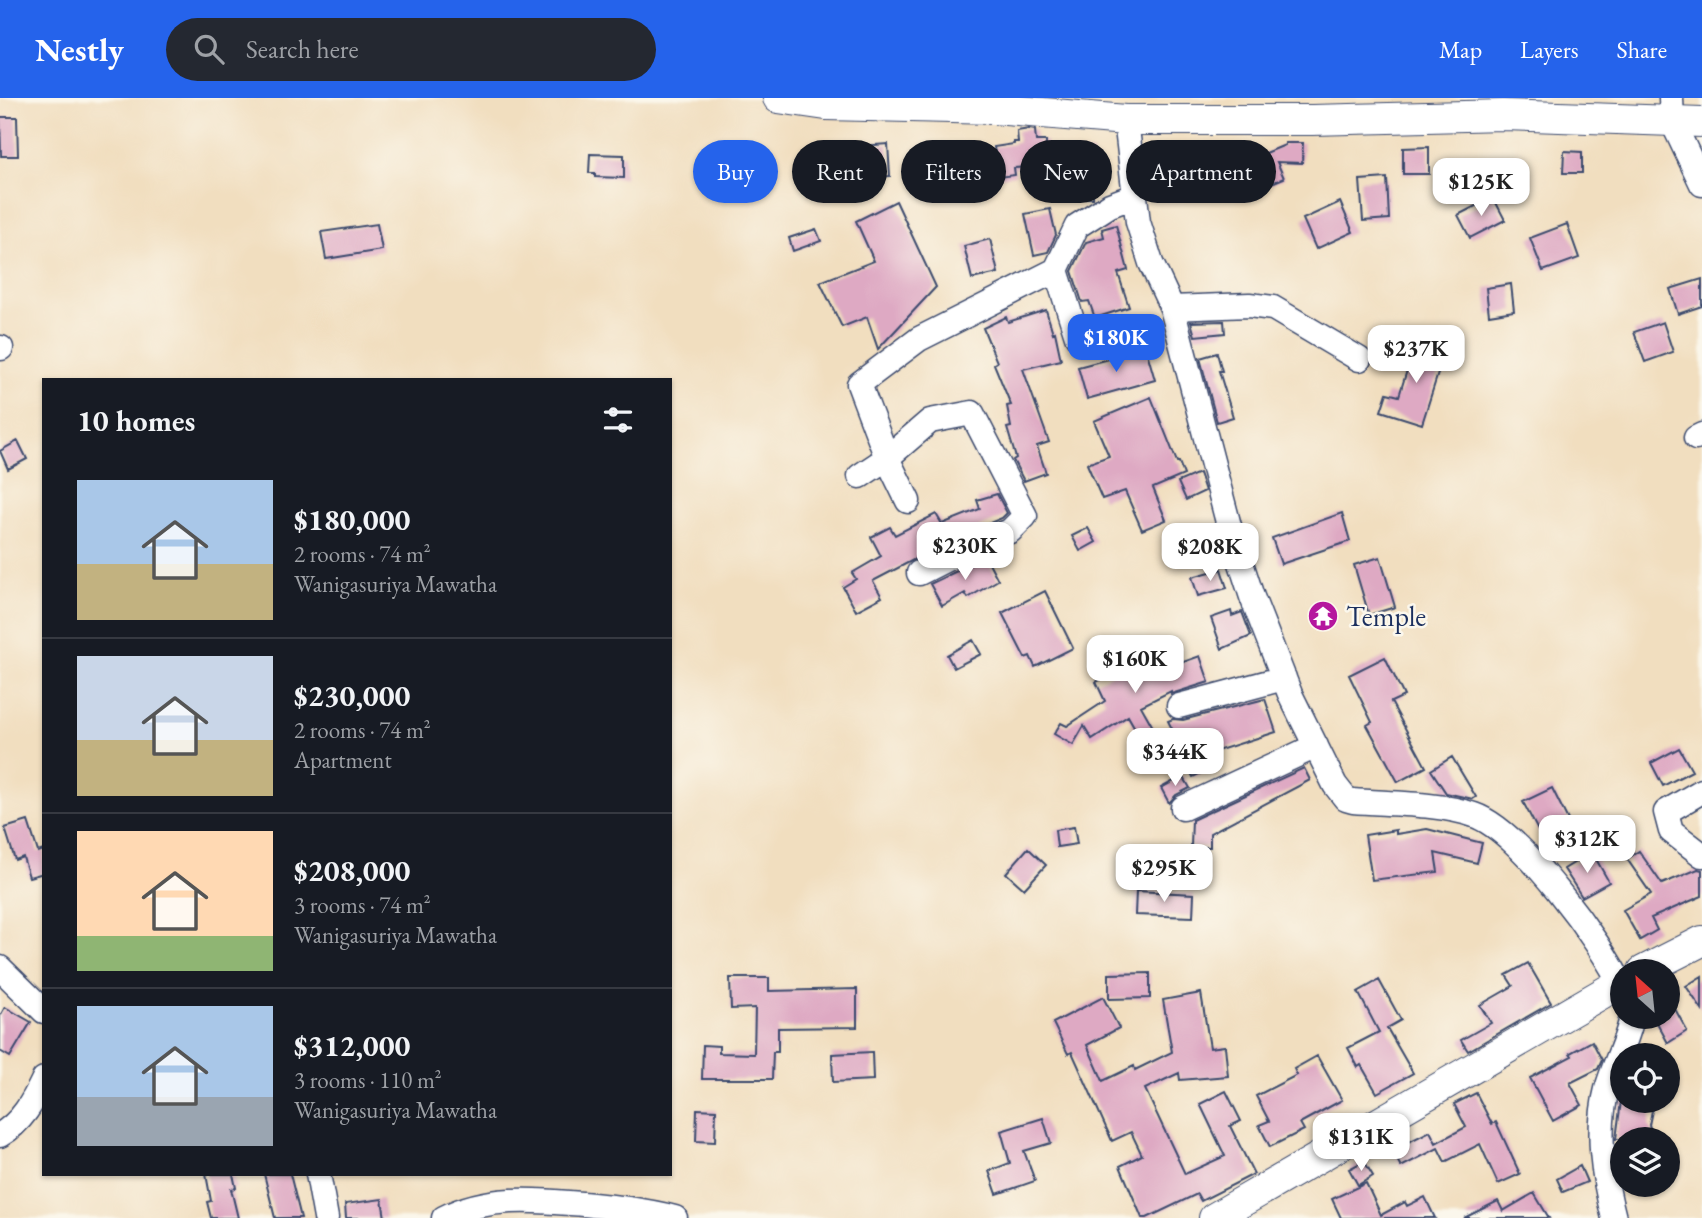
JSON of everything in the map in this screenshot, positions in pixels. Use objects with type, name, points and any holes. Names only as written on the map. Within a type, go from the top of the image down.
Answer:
[{"type":"main road","points":[[778,98],[994,109],[1126,120],[1312,120],[1672,109],[1702,122]]},
{"type":"main road","points":[[1668,959],[1702,941]]},
{"type":"main road","points":[[1214,1218],[1610,991]]},
{"type":"street","points":[[1672,109],[1702,184]]},
{"type":"street","points":[[1126,120],[1128,140]]},
{"type":"street","points":[[908,501],[887,458],[859,384],[919,340],[1056,270],[1077,226],[1110,205],[1126,199]]},
{"type":"street","points":[[1136,203],[1138,222],[1151,263],[1172,308],[1229,526],[1252,597],[1284,678],[1335,785],[1346,799],[1353,801],[1460,811],[1497,827],[1526,856],[1610,959]]},
{"type":"street","points":[[1056,270],[1077,335]]},
{"type":"street","points":[[1172,308],[1248,305],[1273,308],[1359,359]]},
{"type":"street","points":[[860,477],[930,421],[972,413],[1025,516],[1010,531],[968,548],[919,573]]},
{"type":"street","points":[[1179,706],[1284,678]]},
{"type":"street","points":[[1183,808],[1316,746]]},
{"type":"street","points":[[1702,791],[1665,812],[1671,831],[1702,855]]},
{"type":"street","points":[[0,968],[11,996],[42,1010]]},
{"type":"street","points":[[1614,1218],[1604,1178],[1602,1123],[1606,1091],[1629,1029]]},
{"type":"street","points":[[0,1135],[13,1126],[31,1106],[42,1083]]},
{"type":"street","points":[[318,1176],[326,1218]]},
{"type":"street","points":[[444,1218],[479,1204],[536,1200],[616,1207],[675,1218]]},
{"type":"building","points":[[0,117],[17,117],[18,156],[1,156]]},
{"type":"building","points":[[1035,130],[1036,140],[1020,140],[1020,168],[1014,168],[1015,175],[1006,176],[1006,145],[1018,142],[1017,131]]},
{"type":"building","points":[[1303,143],[1302,163],[1277,162],[1284,178],[1276,181],[1276,149]]},
{"type":"building","points":[[888,144],[890,176],[887,176]]},
{"type":"building","points":[[1429,147],[1429,174],[1403,174],[1403,148]]},
{"type":"building","points":[[1564,151],[1582,152],[1582,173],[1563,173]]},
{"type":"building","points":[[590,154],[624,155],[624,178],[595,177],[595,173],[589,173]]},
{"type":"building","points":[[1387,178],[1389,219],[1363,221],[1360,180]]},
{"type":"building","points":[[1493,197],[1505,220],[1470,238],[1458,215]]},
{"type":"building","points":[[896,201],[936,287],[878,349],[867,317],[842,327],[820,282],[874,261],[856,221]]},
{"type":"building","points":[[1340,202],[1353,232],[1316,249],[1303,219]]},
{"type":"building","points":[[1050,209],[1056,235],[1048,252],[1034,255],[1025,214]]},
{"type":"building","points":[[377,224],[382,250],[326,259],[321,232]]},
{"type":"building","points":[[1567,224],[1579,258],[1543,271],[1530,238]]},
{"type":"building","points":[[1116,225],[1128,270],[1118,273],[1129,307],[1095,318],[1089,301],[1082,302],[1072,271],[1086,242],[1104,237],[1102,229]]},
{"type":"building","points":[[816,229],[821,241],[793,251],[789,238]]},
{"type":"building","points":[[990,239],[998,273],[972,279],[964,246]]},
{"type":"building","points":[[1702,279],[1702,306],[1678,314],[1670,289]]},
{"type":"building","points":[[1511,284],[1514,311],[1489,315],[1486,288]]},
{"type":"building","points":[[1046,310],[1053,333],[1055,332],[1061,360],[1023,369],[1049,442],[1037,446],[1046,473],[1024,481],[1013,460],[1016,458],[1007,428],[1011,427],[1007,406],[1011,405],[983,328],[1006,317],[1008,322]]},
{"type":"building","points":[[1224,321],[1225,333],[1195,336],[1191,322]]},
{"type":"building","points":[[1663,322],[1673,352],[1645,362],[1634,332]]},
{"type":"building","points":[[1408,346],[1443,351],[1422,424],[1381,411],[1387,393],[1399,396],[1408,367],[1405,366]]},
{"type":"building","points":[[1146,349],[1155,380],[1087,399],[1078,367]]},
{"type":"building","points":[[1217,353],[1222,371],[1219,371],[1233,417],[1217,422],[1200,358]]},
{"type":"building","points":[[1151,397],[1184,475],[1153,488],[1166,520],[1142,530],[1125,491],[1102,499],[1087,464],[1109,456],[1094,421]]},
{"type":"building","points":[[18,441],[27,459],[8,469],[0,451]]},
{"type":"building","points":[[1199,473],[1205,491],[1186,500],[1178,482]]},
{"type":"building","points":[[997,494],[1007,513],[1002,518],[961,535],[873,581],[882,597],[856,611],[843,587],[856,579],[852,573],[881,556],[871,537],[890,527],[895,535],[936,514],[942,524],[980,509],[977,500]]},
{"type":"building","points":[[1342,513],[1350,541],[1281,564],[1272,538]]},
{"type":"building","points":[[1088,528],[1096,542],[1080,551],[1072,536]]},
{"type":"building","points":[[986,557],[998,580],[968,598],[965,593],[942,606],[930,584]]},
{"type":"building","points":[[1380,557],[1395,607],[1369,615],[1354,565]]},
{"type":"building","points":[[1221,569],[1227,588],[1198,596],[1192,577]]},
{"type":"building","points":[[1045,591],[1073,648],[1035,667],[1030,656],[1025,658],[1002,613]]},
{"type":"building","points":[[1231,611],[1232,616],[1242,612],[1251,636],[1222,649],[1211,618]]},
{"type":"building","points":[[973,640],[981,654],[954,668],[947,655]]},
{"type":"building","points":[[1153,650],[1161,670],[1200,656],[1209,682],[1171,694],[1171,691],[1141,706],[1154,729],[1140,737],[1128,716],[1092,739],[1084,726],[1073,745],[1054,734],[1061,723],[1067,726],[1105,701],[1096,682],[1126,667],[1124,662]]},
{"type":"building","points":[[1385,657],[1404,696],[1391,702],[1426,767],[1398,782],[1367,725],[1372,722],[1349,675]]},
{"type":"building","points":[[1265,699],[1276,732],[1204,755],[1211,768],[1193,777],[1168,721],[1183,720]]},
{"type":"building","points":[[1679,748],[1692,771],[1663,786],[1651,763]]},
{"type":"building","points":[[1452,757],[1476,797],[1473,799],[1446,793],[1431,770]]},
{"type":"building","points":[[1304,768],[1310,780],[1210,833],[1210,847],[1191,847],[1192,820]]},
{"type":"building","points":[[1183,776],[1190,788],[1176,795],[1169,803],[1161,788]]},
{"type":"building","points":[[1552,788],[1572,828],[1544,842],[1523,802]]},
{"type":"building","points":[[28,821],[38,852],[42,851],[42,874],[29,877],[23,857],[15,860],[5,828]]},
{"type":"building","points":[[1074,827],[1077,844],[1057,847],[1055,830]]},
{"type":"building","points":[[1427,829],[1482,843],[1477,863],[1435,853],[1438,872],[1372,880],[1365,835]]},
{"type":"building","points":[[1028,848],[1046,865],[1024,889],[1006,873]]},
{"type":"building","points":[[1639,851],[1662,884],[1698,869],[1702,870],[1702,896],[1651,918],[1657,930],[1640,940],[1623,910],[1651,894],[1627,859]]},
{"type":"building","points":[[1592,852],[1609,882],[1582,897],[1564,869]]},
{"type":"building","points":[[1136,891],[1194,894],[1193,917],[1135,915]]},
{"type":"building","points":[[1528,963],[1551,1003],[1468,1051],[1461,1040],[1491,1023],[1480,1005],[1513,986],[1506,975]]},
{"type":"building","points":[[1150,973],[1150,998],[1109,999],[1109,974]]},
{"type":"building","points":[[1702,976],[1702,1010],[1686,986]]},
{"type":"building","points":[[730,978],[769,978],[769,991],[857,989],[857,1027],[778,1028],[778,1052],[773,1052],[772,1079],[702,1079],[703,1045],[719,1046],[719,1053],[754,1054],[755,1008],[731,1009]]},
{"type":"building","points":[[1379,980],[1401,1020],[1387,1028],[1413,1073],[1377,1093],[1348,1048],[1379,1032],[1358,992]]},
{"type":"building","points":[[1201,993],[1210,1048],[1225,1046],[1228,1076],[1180,1080],[1179,1073],[1145,1089],[1185,1174],[1225,1156],[1200,1104],[1226,1091],[1241,1121],[1230,1126],[1254,1174],[1201,1201],[1197,1194],[1142,1218],[1120,1166],[1142,1155],[1131,1132],[1112,1141],[1072,1052],[1068,1054],[1053,1023],[1103,997],[1119,1028],[1087,1045],[1103,1081],[1134,1066],[1135,1070],[1172,1052],[1163,1000]]},
{"type":"building","points":[[5,1007],[31,1022],[10,1057],[0,1051],[0,1016]]},
{"type":"building","points":[[1680,1018],[1687,1031],[1668,1043],[1660,1029],[1680,1029]]},
{"type":"building","points":[[1592,1041],[1602,1060],[1598,1069],[1570,1083],[1582,1105],[1553,1121],[1530,1078],[1572,1056],[1570,1053]]},
{"type":"building","points":[[872,1052],[873,1080],[833,1082],[832,1054]]},
{"type":"building","points":[[1317,1056],[1342,1100],[1300,1123],[1304,1130],[1270,1147],[1259,1125],[1269,1121],[1256,1096],[1297,1075],[1294,1069]]},
{"type":"building","points":[[1476,1093],[1492,1124],[1496,1122],[1520,1174],[1498,1184],[1480,1144],[1445,1162],[1438,1148],[1401,1167],[1388,1143],[1401,1137],[1405,1144],[1430,1131],[1436,1143],[1466,1127],[1454,1104]]},
{"type":"building","points":[[697,1109],[716,1110],[715,1142],[696,1141]]},
{"type":"building","points":[[1619,1113],[1652,1113],[1650,1127],[1618,1127]]},
{"type":"building","points":[[1043,1118],[1051,1143],[1024,1151],[1035,1181],[997,1194],[989,1171],[1010,1163],[1001,1131]]},
{"type":"building","points":[[1364,1161],[1373,1176],[1358,1185],[1349,1169]]},
{"type":"building","points":[[1580,1166],[1587,1182],[1563,1192],[1557,1179]]},
{"type":"building","points":[[206,1176],[233,1176],[236,1188],[231,1189],[238,1218],[211,1218],[207,1202],[211,1201]]},
{"type":"building","points":[[264,1176],[290,1176],[301,1218],[275,1218]]},
{"type":"building","points":[[1366,1183],[1381,1215],[1405,1202],[1407,1206],[1425,1197],[1435,1218],[1341,1218],[1332,1199]]},
{"type":"building","points":[[1534,1193],[1549,1218],[1464,1218],[1498,1201],[1503,1211]]},
{"type":"building","points":[[382,1199],[385,1218],[346,1218],[345,1204]]},
{"type":"place","name":"Temple","points":[[1323,616]]}]
